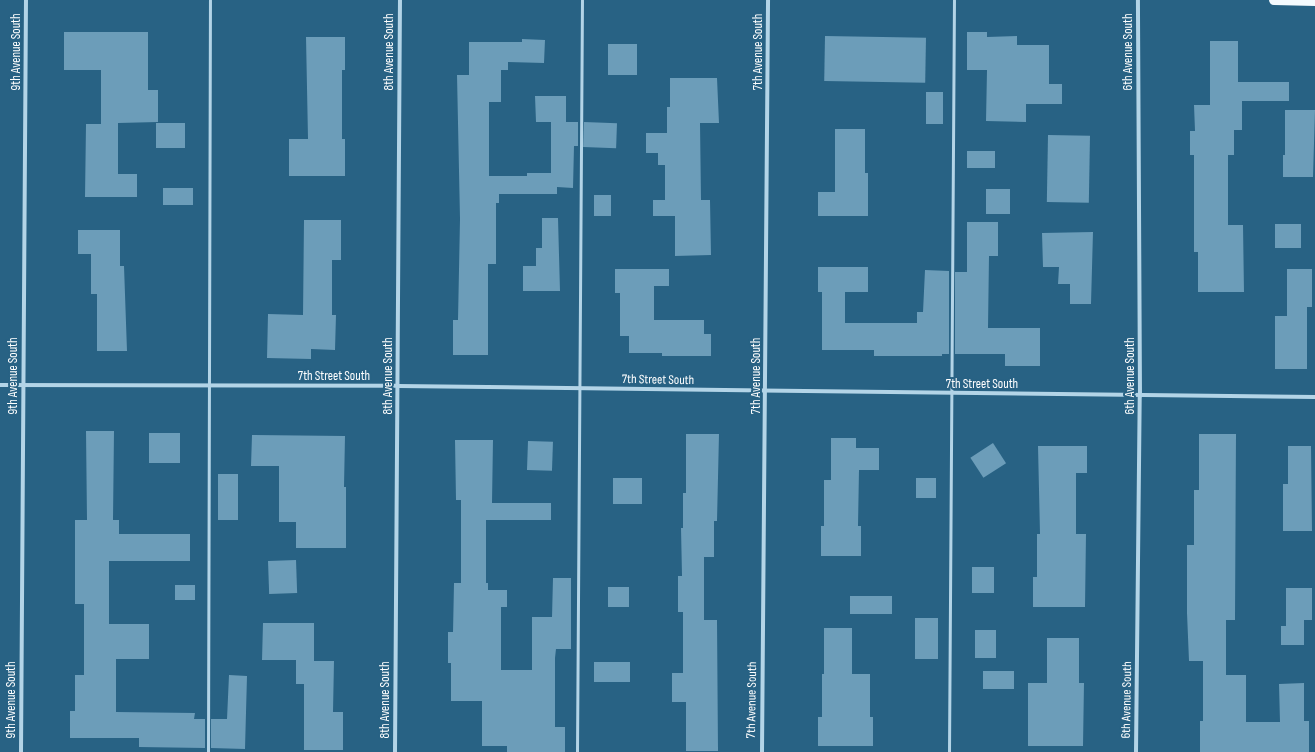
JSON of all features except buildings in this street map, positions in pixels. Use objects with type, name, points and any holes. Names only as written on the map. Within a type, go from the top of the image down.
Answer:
[{"type":"main road","points":[[1274,0],[1315,1]]},
{"type":"street","name":"9th Avenue South","points":[[21,752],[26,0]]},
{"type":"street","name":"8th Avenue South","points":[[395,752],[400,0]]},
{"type":"street","name":"7th Avenue South","points":[[762,752],[768,0]]},
{"type":"street","name":"6th Avenue South","points":[[1136,752],[1140,396],[1138,0]]},
{"type":"street","name":"7th Street South","points":[[0,385],[209,387],[398,386],[766,392],[1315,397]]},
{"type":"lane","points":[[208,752],[210,0]]},
{"type":"lane","points":[[577,752],[582,0]]},
{"type":"lane","points":[[949,752],[954,0]]}]
